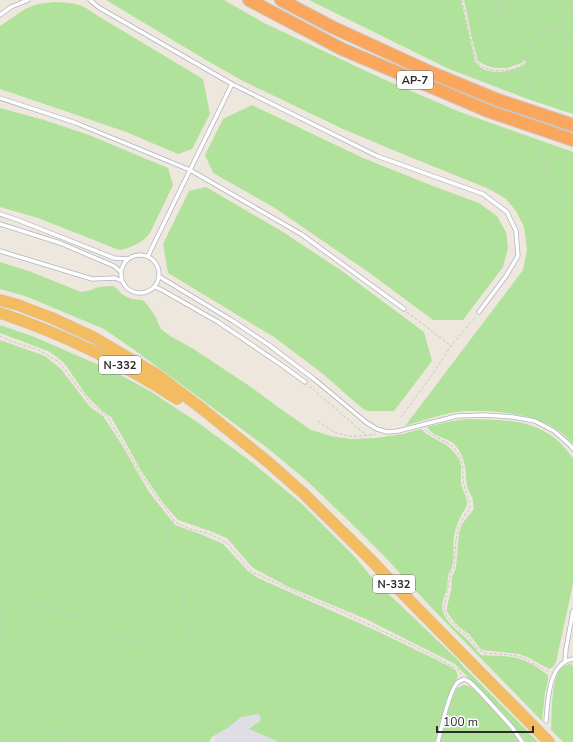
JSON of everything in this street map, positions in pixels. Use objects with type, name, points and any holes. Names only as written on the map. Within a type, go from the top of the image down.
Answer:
[{"type":"highway","points":[[238,0],[249,6],[263,8]]},
{"type":"highway","name":"AP-7","points":[[249,0],[342,49],[488,111],[573,140]]},
{"type":"highway","name":"AP-7","points":[[281,0],[332,27],[430,72],[498,100],[573,125]]},
{"type":"highway","name":"N-332","points":[[0,300],[52,318],[93,337],[162,378],[232,433],[287,478],[342,531],[549,742]]},
{"type":"highway","name":"N-332","points":[[0,314],[45,330],[98,353],[147,379],[232,433]]},
{"type":"lane","points":[[0,15],[28,0]]},
{"type":"lane","points":[[90,0],[232,84],[376,156],[483,194],[508,212],[516,231],[518,256],[506,276],[479,312]]},
{"type":"lane","points":[[148,256],[232,84]]},
{"type":"lane","points":[[0,98],[76,123],[190,170],[301,234],[404,309]]},
{"type":"lane","points":[[0,214],[114,258],[128,259]]},
{"type":"lane","points":[[0,224],[60,243],[114,266],[121,272]]},
{"type":"lane","points":[[0,251],[92,279],[115,278],[122,281]]},
{"type":"lane","points":[[132,256],[148,256],[154,260],[160,271],[158,283],[147,293],[135,293],[129,290],[122,281],[121,272],[124,263],[132,256]]},
{"type":"lane","points":[[160,277],[233,321],[268,345],[314,379],[366,423],[377,429],[387,432],[398,431],[456,416],[485,415],[513,417],[535,422],[554,431],[573,449]]},
{"type":"lane","points":[[155,287],[218,322],[305,382]]},
{"type":"lane","points":[[565,662],[573,611]]},
{"type":"lane","points":[[546,721],[551,685],[554,675],[559,667],[565,662],[573,659]]},
{"type":"lane","points":[[438,742],[443,720],[452,693],[458,683],[464,679],[470,682],[481,693],[512,727],[522,742]]},
{"type":"path","points":[[462,0],[477,61],[482,66],[492,70],[512,70],[523,65],[526,54],[532,44],[547,32],[558,29],[573,21]]},
{"type":"path","points":[[483,0],[502,13],[503,8],[500,0]]},
{"type":"path","points":[[521,0],[530,21],[540,29],[547,32]]},
{"type":"path","points":[[569,0],[573,16]]},
{"type":"path","points":[[558,29],[573,40]]},
{"type":"path","points":[[524,62],[532,100]]},
{"type":"path","points":[[540,143],[549,187],[555,194],[573,202]]},
{"type":"path","points":[[404,309],[451,346]]},
{"type":"path","points":[[401,416],[432,375],[451,346],[479,312]]},
{"type":"path","points":[[0,336],[13,342],[39,350],[59,362],[91,404],[107,416],[140,474],[175,522],[190,529],[210,534],[227,543],[252,572],[418,648],[458,668],[464,679]]},
{"type":"path","points":[[305,382],[366,435]]},
{"type":"path","points":[[318,421],[330,430],[343,435],[360,436],[387,432]]},
{"type":"path","points":[[420,425],[431,435],[450,444],[455,449],[462,461],[464,487],[470,504],[470,509],[458,527],[454,567],[451,572],[444,608],[447,617],[459,630],[467,635],[479,650],[485,654],[511,655],[522,658],[554,675]]},
{"type":"path","points":[[0,631],[5,604],[11,598],[17,597],[63,612],[126,639],[185,655],[189,653],[192,638],[184,603],[184,585],[173,558],[174,552],[171,545],[166,540],[168,523],[175,522]]},
{"type":"path","points":[[0,706],[75,742]]},
{"type":"shaded area","points":[[226,698],[260,714],[260,721],[249,729],[279,742],[214,742]]},
{"type":"green space","points":[[106,0],[224,0],[264,23],[381,78],[460,112],[573,152],[573,444],[555,428],[544,422],[508,413],[483,411],[457,412],[405,426],[523,270],[527,250],[524,227],[516,211],[505,198],[487,188],[343,129],[243,81]]},
{"type":"green space","points":[[309,0],[461,0],[475,61],[484,69],[502,72],[516,69],[526,63],[526,61],[524,60],[522,63],[507,68],[496,68],[487,66],[478,61],[464,0],[573,0],[573,114],[525,98],[449,69]]},
{"type":"green space","points":[[54,2],[72,3],[87,8],[203,79],[210,114],[192,149],[178,154],[126,132],[0,89],[0,26],[25,9],[38,4]]},
{"type":"green space","points":[[252,105],[363,158],[479,203],[497,216],[506,232],[508,248],[503,267],[463,320],[433,320],[371,274],[275,208],[213,173],[205,155],[223,119]]},
{"type":"green space","points":[[0,108],[44,120],[89,135],[168,168],[173,185],[150,233],[136,244],[119,250],[38,218],[0,207]]},
{"type":"green space","points":[[206,187],[283,232],[342,271],[424,332],[432,361],[394,411],[368,411],[363,409],[323,374],[274,337],[168,273],[163,244],[189,191]]},
{"type":"green space","points":[[0,262],[29,271],[81,292],[98,287],[113,286],[123,295],[132,299],[142,300],[156,317],[161,329],[170,336],[192,348],[251,387],[311,430],[331,436],[351,439],[376,438],[403,434],[421,429],[450,448],[460,462],[461,483],[467,503],[455,531],[453,563],[448,575],[447,588],[442,603],[443,612],[450,623],[481,655],[506,656],[520,659],[548,675],[542,721],[428,604],[387,559],[306,480],[265,446],[104,329],[25,296],[0,289]]},
{"type":"green space","points":[[0,325],[32,336],[115,372],[150,391],[200,424],[254,464],[302,504],[355,557],[374,580],[457,659],[538,742],[526,742],[505,715],[455,664],[366,619],[289,587],[252,567],[227,538],[178,520],[164,504],[141,471],[111,417],[102,411],[86,395],[65,364],[48,351],[0,333]]},
{"type":"green space","points":[[0,340],[45,356],[61,369],[90,407],[103,416],[122,445],[149,492],[175,525],[223,544],[248,571],[258,578],[379,632],[450,666],[455,670],[458,677],[446,702],[435,742],[279,742],[249,729],[260,721],[261,719],[259,714],[241,717],[226,729],[212,737],[209,742],[0,742]]},
{"type":"green space","points":[[466,419],[520,422],[530,425],[553,436],[573,458],[573,584],[557,660],[555,665],[549,669],[519,654],[482,650],[469,634],[455,623],[447,612],[452,577],[456,568],[459,533],[462,524],[474,509],[473,500],[467,486],[465,465],[461,453],[453,443],[435,434],[427,427]]},
{"type":"green space","points":[[571,663],[573,667],[573,742],[563,742],[551,730],[552,698],[557,675],[562,668]]},
{"type":"green space","points":[[463,685],[467,685],[474,689],[496,711],[520,742],[440,742],[450,703],[456,689]]}]
